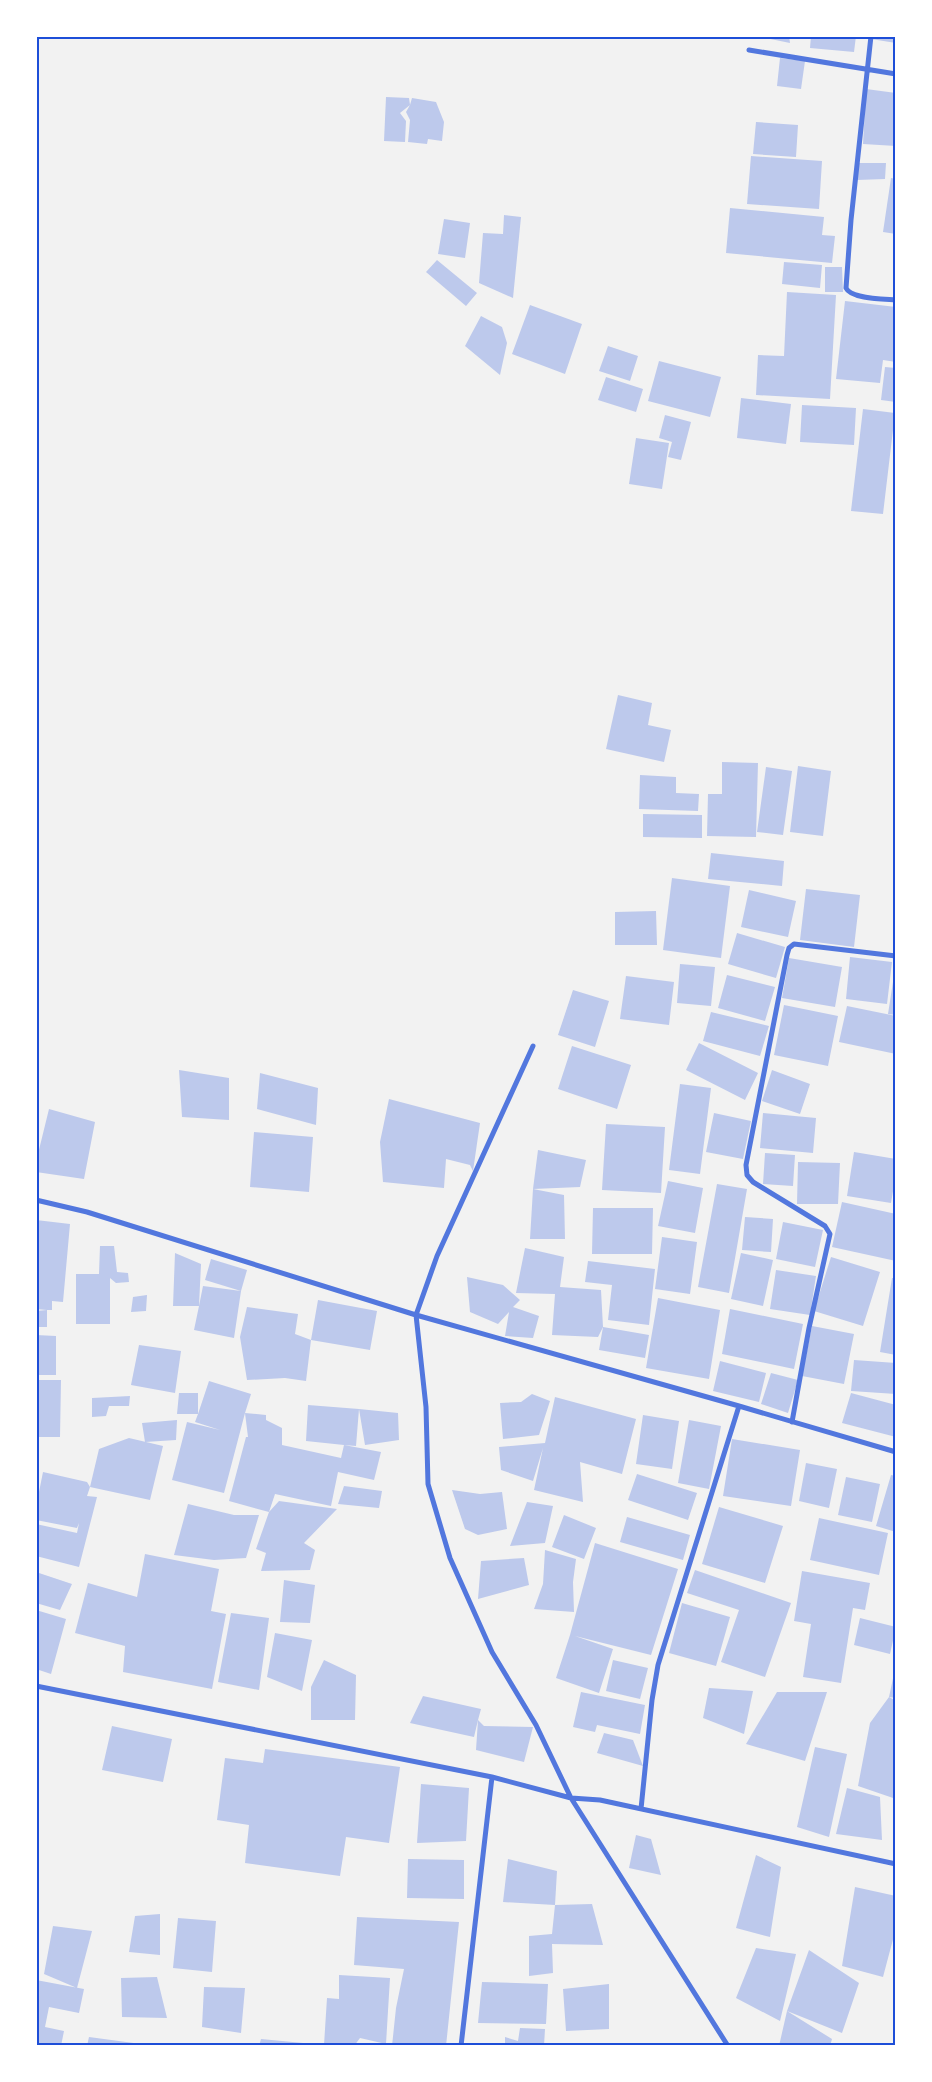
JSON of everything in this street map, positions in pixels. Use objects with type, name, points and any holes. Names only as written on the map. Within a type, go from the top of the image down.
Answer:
[{"type":"street","points":[[871,36],[851,220],[846,288],[854,296],[896,300]]},
{"type":"street","points":[[748,50],[868,71],[896,74]]},
{"type":"street","points":[[792,1422],[809,1328],[830,1234],[825,1226],[753,1182],[747,1174],[746,1165],[787,955],[789,948],[794,944],[896,956]]},
{"type":"street","points":[[533,1046],[437,1256],[416,1315],[426,1407],[428,1484],[450,1558],[492,1652],[536,1725],[571,1798],[728,2046]]},
{"type":"street","points":[[36,1200],[88,1212],[416,1315],[896,1452]]},
{"type":"street","points":[[641,1809],[652,1700],[658,1665],[739,1406]]},
{"type":"street","points":[[36,1686],[492,1777],[571,1798],[600,1800],[896,1864]]},
{"type":"street","points":[[461,2046],[492,1777]]},
{"type":"building","points":[[789,36],[790,43],[761,37]]},
{"type":"building","points":[[811,36],[856,36],[854,52],[810,48]]},
{"type":"building","points":[[872,36],[896,36],[896,43],[871,39]]},
{"type":"building","points":[[780,58],[805,61],[801,89],[777,86]]},
{"type":"building","points":[[866,89],[896,93],[896,146],[863,144]]},
{"type":"building","points":[[386,97],[409,98],[410,105],[400,113],[406,121],[405,142],[384,141]]},
{"type":"building","points":[[412,98],[436,102],[444,122],[442,141],[428,139],[427,144],[408,142],[410,120],[406,112]]},
{"type":"building","points":[[756,122],[798,125],[796,157],[753,154]]},
{"type":"building","points":[[751,156],[822,161],[819,209],[747,204]]},
{"type":"building","points":[[858,163],[886,163],[885,179],[857,180]]},
{"type":"building","points":[[891,178],[896,179],[896,234],[883,232]]},
{"type":"building","points":[[730,208],[824,217],[822,235],[835,236],[832,263],[726,253]]},
{"type":"building","points":[[504,215],[521,217],[513,298],[479,283],[483,233],[503,234]]},
{"type":"building","points":[[444,219],[470,223],[465,258],[438,254]]},
{"type":"building","points":[[437,260],[477,293],[466,306],[426,272]]},
{"type":"building","points":[[784,262],[822,265],[820,288],[782,284]]},
{"type":"building","points":[[825,267],[842,267],[843,292],[825,292]]},
{"type":"building","points":[[787,292],[836,295],[830,399],[756,395],[758,355],[784,356]]},
{"type":"building","points":[[845,301],[896,307],[896,362],[883,360],[880,383],[836,379]]},
{"type":"building","points":[[530,305],[582,324],[565,374],[512,354]]},
{"type":"building","points":[[481,316],[502,327],[507,343],[500,375],[465,346]]},
{"type":"building","points":[[608,346],[638,356],[630,381],[599,371]]},
{"type":"building","points":[[659,361],[721,377],[710,417],[648,401]]},
{"type":"building","points":[[885,367],[896,368],[896,402],[881,400]]},
{"type":"building","points":[[606,377],[643,389],[636,412],[598,400]]},
{"type":"building","points":[[741,398],[791,404],[786,444],[737,438]]},
{"type":"building","points":[[802,405],[856,408],[854,445],[800,442]]},
{"type":"building","points":[[863,409],[895,413],[883,514],[851,511]]},
{"type":"building","points":[[665,415],[691,422],[681,460],[668,457],[672,442],[659,438]]},
{"type":"building","points":[[636,438],[669,443],[662,489],[629,484]]},
{"type":"building","points":[[618,695],[652,703],[648,725],[671,730],[664,762],[606,749]]},
{"type":"building","points":[[722,762],[758,763],[756,837],[707,836],[708,794],[722,794]]},
{"type":"building","points":[[798,766],[831,771],[823,836],[790,832]]},
{"type":"building","points":[[766,767],[792,771],[783,835],[757,832]]},
{"type":"building","points":[[640,775],[676,777],[676,793],[699,794],[698,811],[639,809]]},
{"type":"building","points":[[643,814],[702,815],[702,838],[643,837]]},
{"type":"building","points":[[711,853],[784,861],[782,886],[708,879]]},
{"type":"building","points":[[672,878],[730,886],[721,958],[663,950]]},
{"type":"building","points":[[806,889],[860,895],[854,947],[800,940]]},
{"type":"building","points":[[749,890],[796,901],[788,937],[741,927]]},
{"type":"building","points":[[656,911],[657,945],[615,945],[615,912]]},
{"type":"building","points":[[737,933],[785,947],[776,978],[728,964]]},
{"type":"building","points":[[850,957],[892,962],[887,1004],[846,999]]},
{"type":"building","points":[[789,958],[842,967],[835,1007],[782,998]]},
{"type":"building","points":[[680,964],[715,967],[711,1006],[677,1003]]},
{"type":"building","points":[[896,970],[896,1015],[888,1014]]},
{"type":"building","points":[[727,975],[775,987],[765,1021],[718,1008]]},
{"type":"building","points":[[626,976],[674,982],[669,1025],[620,1019]]},
{"type":"building","points":[[573,990],[609,1001],[595,1047],[558,1035]]},
{"type":"building","points":[[784,1005],[838,1016],[828,1066],[774,1055]]},
{"type":"building","points":[[847,1006],[896,1016],[896,1054],[839,1042]]},
{"type":"building","points":[[711,1012],[769,1026],[760,1056],[703,1041]]},
{"type":"building","points":[[699,1043],[758,1073],[745,1100],[686,1070]]},
{"type":"building","points":[[572,1046],[631,1065],[617,1109],[558,1089]]},
{"type":"building","points":[[179,1070],[229,1078],[229,1120],[182,1117]]},
{"type":"building","points":[[772,1070],[810,1084],[800,1114],[762,1101]]},
{"type":"building","points":[[260,1073],[318,1088],[316,1125],[257,1109]]},
{"type":"building","points":[[680,1084],[711,1088],[700,1174],[669,1170]]},
{"type":"building","points":[[389,1099],[480,1123],[473,1171],[470,1165],[446,1159],[444,1188],[383,1182],[380,1142]]},
{"type":"building","points":[[49,1109],[95,1122],[84,1179],[36,1172],[36,1162]]},
{"type":"building","points":[[714,1113],[751,1121],[743,1159],[706,1152]]},
{"type":"building","points":[[763,1113],[816,1118],[813,1153],[760,1148]]},
{"type":"building","points":[[606,1124],[665,1127],[661,1193],[602,1190]]},
{"type":"building","points":[[254,1132],[313,1137],[309,1192],[250,1187]]},
{"type":"building","points":[[538,1150],[586,1160],[580,1187],[533,1189]]},
{"type":"building","points":[[854,1152],[896,1159],[896,1173],[891,1203],[847,1196]]},
{"type":"building","points":[[765,1153],[795,1155],[793,1186],[763,1184]]},
{"type":"building","points":[[798,1162],[840,1163],[838,1204],[797,1204]]},
{"type":"building","points":[[668,1181],[703,1188],[695,1233],[658,1226]]},
{"type":"building","points":[[717,1184],[747,1189],[729,1293],[698,1287]]},
{"type":"building","points":[[533,1189],[564,1195],[565,1239],[530,1239]]},
{"type":"building","points":[[842,1202],[896,1214],[896,1261],[832,1247]]},
{"type":"building","points":[[593,1208],[653,1208],[652,1254],[592,1254]]},
{"type":"building","points":[[745,1217],[773,1219],[771,1252],[742,1250]]},
{"type":"building","points":[[36,1220],[70,1224],[63,1302],[52,1301],[52,1310],[36,1309]]},
{"type":"building","points":[[783,1222],[823,1230],[815,1267],[776,1259]]},
{"type":"building","points":[[662,1237],[697,1242],[690,1294],[655,1289]]},
{"type":"building","points":[[100,1246],[114,1246],[117,1272],[128,1273],[129,1282],[116,1283],[110,1278],[110,1324],[76,1324],[76,1274],[99,1274]]},
{"type":"building","points":[[525,1248],[564,1257],[560,1287],[601,1290],[603,1327],[598,1337],[552,1335],[555,1294],[516,1293]]},
{"type":"building","points":[[175,1253],[201,1264],[199,1306],[173,1306]]},
{"type":"building","points":[[741,1253],[773,1260],[763,1306],[731,1299]]},
{"type":"building","points":[[831,1257],[880,1272],[863,1326],[814,1311]]},
{"type":"building","points":[[211,1259],[247,1270],[241,1291],[205,1280]]},
{"type":"building","points":[[588,1261],[655,1269],[649,1325],[608,1320],[612,1285],[585,1282]]},
{"type":"building","points":[[776,1270],[816,1276],[810,1315],[770,1309]]},
{"type":"building","points":[[467,1277],[503,1285],[520,1300],[513,1307],[539,1316],[533,1338],[505,1336],[509,1312],[498,1324],[470,1312]]},
{"type":"building","points":[[892,1278],[896,1278],[896,1355],[880,1352]]},
{"type":"building","points":[[203,1286],[241,1291],[234,1338],[194,1330]]},
{"type":"building","points":[[147,1295],[146,1311],[131,1312],[133,1297]]},
{"type":"building","points":[[658,1298],[720,1310],[709,1379],[646,1368]]},
{"type":"building","points":[[318,1300],[377,1311],[370,1350],[311,1340]]},
{"type":"building","points":[[247,1307],[298,1314],[295,1334],[311,1340],[306,1381],[285,1378],[247,1380],[240,1337]]},
{"type":"building","points":[[730,1309],[803,1324],[794,1369],[722,1354]]},
{"type":"building","points":[[47,1310],[47,1327],[36,1327],[36,1311]]},
{"type":"building","points":[[812,1326],[854,1334],[844,1384],[802,1376]]},
{"type":"building","points":[[603,1327],[649,1335],[645,1358],[599,1350]]},
{"type":"building","points":[[36,1335],[56,1336],[56,1375],[36,1375]]},
{"type":"building","points":[[139,1345],[181,1351],[175,1393],[131,1385]]},
{"type":"building","points":[[854,1360],[896,1363],[896,1394],[851,1391]]},
{"type":"building","points":[[720,1361],[766,1373],[759,1402],[713,1391]]},
{"type":"building","points":[[771,1373],[798,1380],[788,1413],[761,1404]]},
{"type":"building","points":[[36,1380],[61,1380],[60,1437],[36,1437]]},
{"type":"building","points":[[209,1381],[251,1394],[224,1493],[172,1480],[187,1422],[220,1430],[195,1422]]},
{"type":"building","points":[[179,1393],[198,1393],[198,1414],[177,1414]]},
{"type":"building","points":[[851,1393],[896,1405],[896,1437],[842,1423]]},
{"type":"building","points":[[532,1394],[550,1401],[539,1435],[503,1439],[500,1403],[521,1402]]},
{"type":"building","points":[[130,1396],[129,1406],[109,1406],[106,1416],[92,1417],[92,1398]]},
{"type":"building","points":[[555,1397],[636,1419],[622,1474],[580,1462],[583,1502],[534,1490],[543,1448],[533,1481],[501,1470],[499,1447],[545,1443]]},
{"type":"building","points":[[308,1405],[359,1409],[356,1446],[306,1441]]},
{"type":"building","points":[[359,1409],[398,1413],[399,1440],[365,1445]]},
{"type":"building","points":[[245,1413],[266,1415],[266,1420],[282,1428],[282,1445],[341,1458],[344,1445],[381,1452],[374,1480],[338,1472],[331,1506],[275,1494],[269,1512],[229,1501],[246,1437],[248,1437]]},
{"type":"building","points":[[643,1415],[679,1421],[672,1469],[636,1464]]},
{"type":"building","points":[[177,1420],[176,1440],[145,1442],[142,1423]]},
{"type":"building","points":[[689,1420],[721,1426],[709,1489],[678,1483]]},
{"type":"building","points":[[129,1438],[163,1446],[150,1500],[90,1487],[99,1449]]},
{"type":"building","points":[[732,1439],[800,1450],[791,1506],[723,1496]]},
{"type":"building","points":[[806,1463],[837,1469],[829,1508],[799,1501]]},
{"type":"building","points":[[43,1472],[87,1482],[90,1487],[87,1496],[97,1497],[79,1567],[36,1556],[36,1524],[77,1533],[79,1523],[77,1528],[36,1520],[36,1507]]},
{"type":"building","points":[[637,1474],[697,1493],[688,1520],[628,1500]]},
{"type":"building","points":[[891,1475],[896,1476],[896,1532],[876,1526]]},
{"type":"building","points":[[846,1477],[880,1484],[872,1522],[838,1515]]},
{"type":"building","points":[[344,1486],[382,1491],[379,1508],[338,1504]]},
{"type":"building","points":[[452,1490],[480,1494],[502,1492],[507,1529],[478,1535],[465,1529]]},
{"type":"building","points":[[279,1501],[337,1509],[304,1543],[315,1550],[310,1570],[261,1571],[266,1553],[256,1549],[269,1512]]},
{"type":"building","points":[[527,1502],[553,1506],[545,1543],[510,1546]]},
{"type":"building","points":[[188,1504],[234,1515],[259,1515],[246,1558],[214,1560],[174,1555]]},
{"type":"building","points":[[719,1507],[783,1526],[765,1583],[702,1564]]},
{"type":"building","points":[[564,1515],[596,1528],[584,1559],[552,1547]]},
{"type":"building","points":[[627,1517],[690,1535],[683,1560],[620,1542]]},
{"type":"building","points":[[819,1518],[888,1533],[879,1575],[810,1560]]},
{"type":"building","points":[[595,1543],[678,1569],[651,1655],[575,1636],[613,1649],[599,1693],[556,1678],[570,1635]]},
{"type":"building","points":[[545,1550],[576,1559],[573,1582],[574,1612],[534,1609],[543,1584]]},
{"type":"building","points":[[145,1554],[219,1569],[211,1611],[226,1614],[212,1689],[123,1672],[125,1646],[75,1633],[88,1583],[137,1597]]},
{"type":"building","points":[[524,1558],[529,1585],[478,1599],[481,1561]]},
{"type":"building","points":[[695,1570],[791,1603],[765,1677],[721,1662],[739,1610],[687,1593]]},
{"type":"building","points":[[802,1571],[870,1583],[865,1610],[853,1608],[841,1683],[803,1677],[811,1624],[794,1621]]},
{"type":"building","points":[[36,1572],[72,1584],[60,1610],[36,1603]]},
{"type":"building","points":[[284,1580],[315,1585],[310,1623],[280,1622]]},
{"type":"building","points":[[682,1603],[730,1617],[716,1666],[669,1653]]},
{"type":"building","points":[[36,1610],[66,1619],[51,1674],[36,1669]]},
{"type":"building","points":[[231,1613],[269,1618],[259,1690],[218,1682]]},
{"type":"building","points":[[860,1618],[896,1627],[890,1654],[854,1645]]},
{"type":"building","points":[[275,1633],[312,1640],[302,1691],[267,1677]]},
{"type":"building","points":[[324,1660],[356,1675],[355,1720],[311,1720],[311,1687]]},
{"type":"building","points":[[613,1660],[648,1668],[640,1699],[606,1691]]},
{"type":"building","points":[[896,1669],[896,1698],[889,1697]]},
{"type":"building","points":[[709,1688],[753,1691],[744,1734],[703,1718]]},
{"type":"building","points":[[581,1692],[645,1705],[640,1734],[597,1725],[595,1732],[573,1727]]},
{"type":"building","points":[[777,1692],[827,1692],[805,1761],[746,1744]]},
{"type":"building","points":[[423,1696],[481,1709],[474,1737],[410,1723]]},
{"type":"building","points":[[889,1697],[896,1701],[896,1799],[858,1786],[870,1723]]},
{"type":"building","points":[[478,1720],[484,1726],[533,1727],[524,1762],[476,1750]]},
{"type":"building","points":[[112,1726],[172,1739],[163,1782],[102,1770]]},
{"type":"building","points":[[604,1733],[633,1740],[643,1766],[597,1753]]},
{"type":"building","points":[[815,1747],[847,1754],[829,1837],[797,1827]]},
{"type":"building","points":[[265,1749],[400,1767],[389,1843],[346,1837],[340,1876],[245,1863],[249,1825],[217,1820],[225,1758],[263,1763]]},
{"type":"building","points":[[421,1784],[469,1788],[466,1841],[417,1843]]},
{"type":"building","points":[[847,1788],[880,1797],[882,1840],[836,1834]]},
{"type":"building","points":[[636,1835],[651,1839],[661,1875],[629,1868]]},
{"type":"building","points":[[756,1855],[781,1867],[770,1937],[736,1928]]},
{"type":"building","points":[[408,1859],[464,1860],[464,1899],[407,1898]]},
{"type":"building","points":[[508,1859],[557,1871],[555,1905],[503,1902]]},
{"type":"building","points":[[855,1887],[896,1896],[896,1928],[883,1977],[842,1966]]},
{"type":"building","points":[[592,1904],[603,1945],[552,1944],[553,1973],[529,1976],[529,1936],[552,1934],[555,1905]]},
{"type":"building","points":[[160,1914],[160,1955],[129,1952],[135,1916]]},
{"type":"building","points":[[357,1917],[459,1922],[446,2046],[392,2046],[396,2008],[404,1969],[354,1965]]},
{"type":"building","points":[[178,1918],[216,1921],[212,1972],[173,1968]]},
{"type":"building","points":[[53,1926],[92,1931],[77,1988],[44,1974]]},
{"type":"building","points":[[756,1948],[796,1954],[780,2021],[736,1998]]},
{"type":"building","points":[[809,1950],[859,1983],[842,2033],[787,2011]]},
{"type":"building","points":[[339,1975],[390,1978],[386,2044],[360,2038],[354,2046],[259,2046],[261,2039],[324,2045],[327,1998],[339,1999]]},
{"type":"building","points":[[157,1977],[167,2018],[122,2017],[121,1978]]},
{"type":"building","points":[[36,1980],[84,1989],[79,2013],[49,2007],[45,2027],[64,2031],[61,2046],[36,2046]]},
{"type":"building","points":[[482,1982],[548,1984],[546,2024],[478,2023]]},
{"type":"building","points":[[609,1984],[609,2029],[566,2031],[563,1989]]},
{"type":"building","points":[[204,1987],[245,1988],[241,2033],[202,2027]]},
{"type":"building","points":[[787,2011],[832,2039],[830,2046],[779,2046]]},
{"type":"building","points":[[520,2028],[545,2029],[544,2046],[505,2046],[505,2037],[518,2041]]},
{"type":"building","points":[[89,2037],[141,2044],[141,2046],[87,2046]]}]
